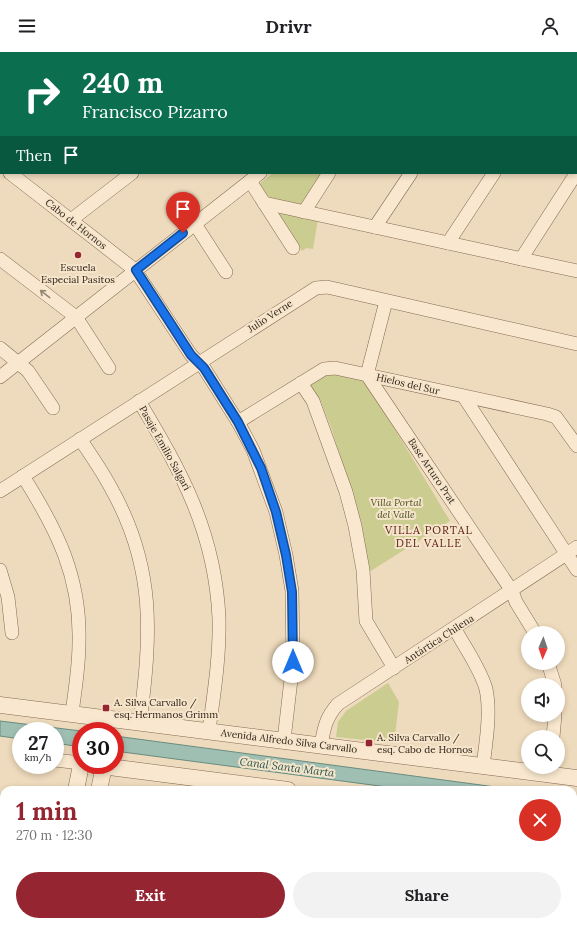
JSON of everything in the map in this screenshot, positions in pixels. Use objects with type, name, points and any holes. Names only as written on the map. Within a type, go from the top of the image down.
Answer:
[{"type":"street","name":"Cabo de Hornos","points":[[14,174],[136,270],[191,355],[204,368],[238,422],[261,468],[276,512],[286,555],[292,592],[293,668],[284,740]]},
{"type":"street","points":[[71,220],[131,174]]},
{"type":"street","points":[[0,377],[259,174]]},
{"type":"street","points":[[304,212],[328,174]]},
{"type":"street","points":[[375,227],[410,174]]},
{"type":"street","points":[[448,243],[493,174]]},
{"type":"street","points":[[521,259],[576,174]]},
{"type":"street","points":[[250,181],[293,248]]},
{"type":"street","points":[[264,203],[577,272]]},
{"type":"street","points":[[195,224],[226,272]]},
{"type":"street","points":[[0,259],[76,317],[109,368]]},
{"type":"street","name":"Julio Verne","points":[[0,491],[316,288],[327,287],[577,344]]},
{"type":"street","points":[[367,374],[386,301]]},
{"type":"street","points":[[0,348],[19,362],[28,371],[53,408]]},
{"type":"street","name":"Hielos del Sur","points":[[238,422],[324,369],[335,368],[556,417],[577,446]]},
{"type":"street","name":"Base Arturo Prat","points":[[367,374],[512,591],[516,602],[531,626]]},
{"type":"street","points":[[301,383],[313,401],[346,492],[355,526],[363,570],[366,621],[394,668]]},
{"type":"street","points":[[464,397],[572,551],[577,570]]},
{"type":"street","name":"Pasaje Emilio Salgari","points":[[139,401],[169,451],[192,500],[208,545],[213,569],[219,619],[219,644],[209,730]]},
{"type":"street","points":[[80,439],[121,506],[129,525],[146,586],[149,625],[147,662],[140,722]]},
{"type":"street","points":[[23,476],[53,525],[64,552],[73,582],[79,642],[72,713]]},
{"type":"street","name":"Antártica Chilena","points":[[321,745],[325,724],[329,714],[338,704],[455,629],[572,551]]},
{"type":"street","points":[[1,577],[11,615],[12,632]]},
{"type":"street","points":[[455,629],[481,675],[486,690],[487,730],[483,766]]},
{"type":"street","name":"Avenida Alfredo Silva Carvallo","points":[[0,705],[209,730],[483,766],[521,769]]},
{"type":"street","points":[[124,771],[197,784],[227,786]]},
{"type":"street","points":[[77,786],[79,774]]},
{"type":"street","points":[[99,774],[99,786]]},
{"type":"street","name":"Avenida Alfredo Silva Carvallo","points":[[561,774],[577,778]]},
{"type":"green space","points":[[272,174],[322,174],[301,206],[271,199],[258,185]]},
{"type":"green space","points":[[278,213],[318,219],[313,249],[306,248],[302,251]]},
{"type":"green space","name":"Villa Portal del Valle","points":[[327,373],[363,376],[450,521],[369,572],[358,515],[332,430],[320,399],[308,383]]},
{"type":"green space","points":[[388,683],[399,702],[394,743],[336,737],[338,722],[346,711]]},
{"type":"water","points":[[0,721],[12,722],[12,738],[0,736]]},
{"type":"water","points":[[64,729],[72,730],[72,746],[64,744]]},
{"type":"water","name":"Canal Santa Marta","points":[[124,737],[488,786],[380,786],[124,752]]},
{"type":"place","name":"Escuela Especial Pasitos","points":[[78,255]]},
{"type":"place","name":"A. Silva Carvallo / esq. Hermanos Grimm","points":[[106,708]]},
{"type":"place","name":"A. Silva Carvallo / esq. Cabo de Hornos","points":[[369,743]]},
{"type":"district","name":"VILLA PORTAL DEL VALLE","points":[[429,536]]},
{"type":"route","points":[[183,233],[136,270],[191,355],[204,368],[246,436],[261,468],[276,512],[286,555],[292,592],[293,662]]}]
